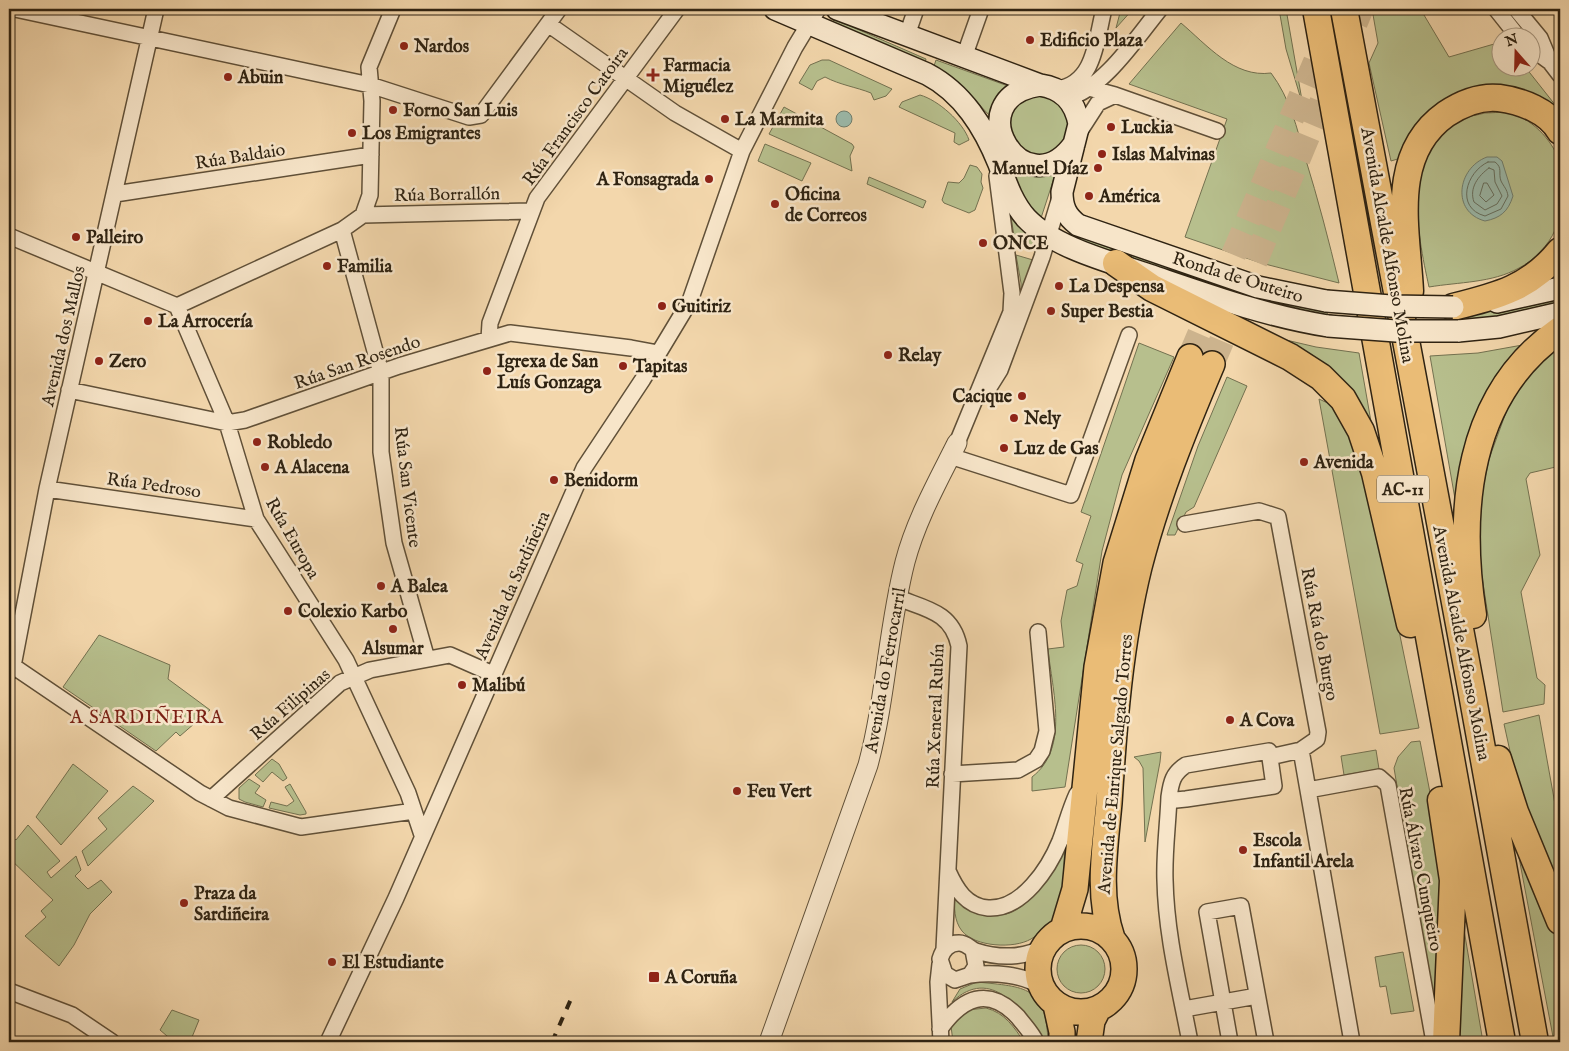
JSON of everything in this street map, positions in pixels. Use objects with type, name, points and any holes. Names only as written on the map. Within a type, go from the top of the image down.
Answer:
[{"type":"highway","name":"Avenida Alcalde Alfonso Molina","points":[[1316,9],[1502,1042]]},
{"type":"highway","name":"Avenida Alcalde Alfonso Molina","points":[[1344,9],[1535,1042]]},
{"type":"highway","points":[[1417,404],[1404,207],[1406,174],[1416,148],[1431,125],[1459,105],[1489,97],[1516,100],[1539,111],[1560,132]]},
{"type":"highway","points":[[1455,319],[1488,299],[1516,289],[1549,266],[1560,251]]},
{"type":"highway","points":[[1116,264],[1152,288],[1290,357],[1322,377],[1343,398],[1361,431],[1375,473],[1407,606],[1453,880],[1446,1042]]},
{"type":"highway","points":[[1560,330],[1542,342],[1520,364],[1502,389],[1486,425],[1474,463],[1466,505],[1469,589],[1492,732],[1499,763],[1515,812],[1560,921]]},
{"type":"highway","points":[[1479,656],[1471,688],[1492,732]]},
{"type":"highway","points":[[1417,667],[1440,695],[1433,754]]},
{"type":"main road","name":"Ronda de Outeiro","points":[[774,9],[814,16],[938,80],[963,102],[974,116],[998,163],[1009,194],[1026,218],[1048,234],[1070,246],[1116,264],[1262,312],[1328,326],[1396,331],[1455,319],[1495,302],[1560,288]]},
{"type":"main road","points":[[837,9],[1055,91]]},
{"type":"main road","points":[[998,163],[1001,137],[1000,119],[1007,102],[1022,90],[1055,91]]},
{"type":"main road","name":"Ronda de Outeiro","points":[[1055,91],[1077,114],[1076,139],[1062,192],[1065,211],[1070,219],[1078,225],[1258,287],[1326,301],[1391,306],[1499,327],[1560,313]]},
{"type":"main road","points":[[974,116],[1001,137],[1012,154],[1029,164],[1055,161],[1063,156],[1076,139]]},
{"type":"main road","name":"Avenida de Enrique Salgado Torres","points":[[1063,929],[1074,889],[1097,667],[1116,563],[1148,460],[1201,360],[1139,568],[1128,620],[1117,703],[1104,873],[1104,908],[1112,938]]},
{"type":"main road","points":[[1062,1042],[1060,1016],[1037,973],[1038,959],[1044,946],[1052,936],[1063,929],[1076,926],[1089,926],[1102,930],[1112,938],[1119,948],[1124,971],[1117,994],[1098,1009],[1092,1021],[1089,1042]]},
{"type":"main road","points":[[1049,996],[1070,1011],[1084,1012],[1098,1009]]},
{"type":"street","points":[[15,9],[370,84],[468,117],[481,115],[559,9]]},
{"type":"street","name":"Avenida dos Mallos","points":[[11,669],[47,488],[156,9]]},
{"type":"street","points":[[9,236],[96,274],[177,306],[342,230],[363,215],[370,195],[369,67],[393,9]]},
{"type":"street","name":"Rúa Francisco Catoira","points":[[489,338],[490,322],[537,198],[677,9]]},
{"type":"street","points":[[907,35],[916,9]]},
{"type":"street","points":[[964,57],[981,9]]},
{"type":"street","points":[[1055,91],[1075,85],[1088,68],[1104,9]]},
{"type":"street","points":[[1089,88],[1116,62],[1160,9]]},
{"type":"street","points":[[1496,9],[1511,28]]},
{"type":"street","points":[[1516,9],[1540,38],[1550,62],[1560,75]]},
{"type":"street","name":"Avenida da Sardiñeira","points":[[328,1042],[391,910],[422,835],[584,468],[690,301],[742,151],[795,47],[814,16]]},
{"type":"street","points":[[548,24],[675,113],[742,151]]},
{"type":"street","points":[[1542,56],[1550,62]]},
{"type":"street","points":[[1055,91],[1089,88],[1115,95],[1217,131]]},
{"type":"street","points":[[1076,139],[1098,103],[1115,95]]},
{"type":"street","name":"Rúa Baldaio","points":[[115,194],[371,155]]},
{"type":"street","name":"Avenida do Ferrocarril","points":[[769,1042],[868,765],[879,724],[898,598],[913,536],[954,449],[1010,312],[1012,293],[997,177],[998,163]]},
{"type":"street","name":"Ronda de Outeiro","points":[[1048,234],[1062,192]]},
{"type":"street","name":"Rúa Borrallón","points":[[363,215],[531,211]]},
{"type":"street","name":"Rúa San Vicente","points":[[342,230],[381,372],[381,452],[394,543],[427,659]]},
{"type":"street","name":"Avenida do Ferrocarril","points":[[954,449],[1000,370],[1042,257],[1048,234]]},
{"type":"street","points":[[1042,257],[1055,248],[1070,246]]},
{"type":"street","name":"Rúa Europa","points":[[177,306],[227,423],[256,519],[346,660],[414,811],[422,835]]},
{"type":"street","name":"Rúa San Rosendo","points":[[69,390],[227,423],[245,420],[381,372],[510,333],[658,353]]},
{"type":"street","points":[[954,449],[1071,495],[1129,336]]},
{"type":"street","name":"Rúa Pedroso","points":[[47,488],[256,519]]},
{"type":"street","name":"Rúa Ría do Burgo","points":[[1184,524],[1258,511],[1278,517],[1318,732],[1317,739],[1301,750]]},
{"type":"street","name":"Rúa Xeneral Rubín","points":[[898,598],[946,619],[957,638],[959,654],[944,908],[940,1029]]},
{"type":"street","points":[[952,774],[1018,770],[1036,760],[1042,751],[1047,731],[1038,632]]},
{"type":"street","name":"Rúa Filipinas","points":[[211,799],[340,683],[354,676],[370,670],[450,655],[493,674]]},
{"type":"street","points":[[11,669],[211,799],[229,808],[301,827],[414,811]]},
{"type":"street","points":[[1270,757],[1301,750],[1352,1042]]},
{"type":"street","points":[[1169,797],[1176,800],[1186,799],[1274,786],[1269,751],[1186,765],[1177,770],[1172,781],[1169,797],[1166,856],[1166,902],[1190,1042]]},
{"type":"street","points":[[947,870],[957,890],[973,904],[998,908],[1014,902],[1041,873],[1059,842],[1075,799],[1086,777]]},
{"type":"street","name":"Rúa Álvaro Cunqueiro","points":[[1308,790],[1379,777],[1388,785],[1434,1042]]},
{"type":"street","points":[[1166,856],[1177,812],[1186,799]]},
{"type":"street","points":[[1230,1042],[1207,912],[1241,906],[1266,1042]]},
{"type":"street","name":"Rúa Xeneral Rubín","points":[[944,908],[949,928],[968,947]]},
{"type":"street","points":[[1044,946],[1036,951],[1014,956],[953,944],[942,957],[945,974],[955,980],[988,974],[1027,979],[1049,996]]},
{"type":"street","points":[[940,1029],[943,1002],[976,966],[968,947]]},
{"type":"street","points":[[9,991],[72,1015],[112,1042]]},
{"type":"street","points":[[1184,1009],[1257,996]]},
{"type":"street","points":[[940,1029],[954,1011],[964,1004],[974,999],[988,998],[1012,1011],[1036,1042]]},
{"type":"green space","points":[[1121,9],[1133,9],[1116,28]]},
{"type":"green space","points":[[1279,9],[1286,9],[1303,106],[1286,49]]},
{"type":"green space","points":[[1372,9],[1427,9],[1424,15],[1449,57],[1492,45],[1492,78],[1534,78],[1560,111],[1487,90],[1401,158],[1391,161],[1369,63],[1378,43]]},
{"type":"green space","points":[[834,19],[926,59],[925,63],[833,23]]},
{"type":"green space","points":[[1181,23],[1211,50],[1233,65],[1258,73],[1271,73],[1278,83],[1296,124],[1339,283],[1261,263],[1185,237],[1227,119],[1129,84]]},
{"type":"green space","points":[[822,60],[829,60],[892,89],[886,96],[874,100],[871,93],[825,77],[817,81],[812,90],[799,83],[810,65]]},
{"type":"green space","points":[[936,60],[1008,86],[990,116],[955,79],[934,66]]},
{"type":"green space","points":[[1046,93],[1060,103],[1067,113],[1069,122],[1064,139],[1058,147],[1042,155],[1033,155],[1015,147],[1006,118],[1016,100]]},
{"type":"green space","points":[[920,95],[942,107],[956,119],[969,140],[959,145],[954,142],[955,133],[899,107],[902,102]]},
{"type":"green space","points":[[784,107],[852,144],[854,147],[850,156],[852,171],[769,134]]},
{"type":"green space","points":[[1485,113],[1506,113],[1520,117],[1528,121],[1549,141],[1558,157],[1561,172],[1562,189],[1557,224],[1545,247],[1530,261],[1509,273],[1487,279],[1429,287],[1420,242],[1418,218],[1418,194],[1421,171],[1429,151],[1443,133],[1463,119]]},
{"type":"green space","points":[[765,144],[811,163],[802,181],[758,161]]},
{"type":"green space","points":[[970,165],[977,167],[982,174],[981,182],[983,188],[975,210],[969,213],[944,203],[942,200],[948,182],[959,183],[964,178]]},
{"type":"green space","points":[[1011,165],[1057,169],[1041,218],[1020,195]]},
{"type":"green space","points":[[869,177],[926,201],[923,208],[867,184]]},
{"type":"green space","points":[[1015,216],[1037,237],[1034,249],[1015,242],[1011,217]]},
{"type":"green space","points":[[1080,234],[1327,311],[1328,320],[1270,307],[1078,242]]},
{"type":"green space","points":[[1016,255],[1033,260],[1021,294],[1021,283]]},
{"type":"green space","points":[[1560,297],[1560,305],[1456,324],[1455,315],[1501,310]]},
{"type":"green space","points":[[1269,336],[1316,347],[1359,353],[1373,433]]},
{"type":"green space","points":[[1139,343],[1174,357],[1122,475],[1102,551],[1065,787],[1032,791],[1032,777],[1044,765],[1051,751],[1055,735],[1055,700],[1048,649],[1064,647],[1061,621],[1067,590],[1077,586],[1083,564],[1076,561],[1091,516],[1081,512]]},
{"type":"green space","points":[[1528,344],[1458,516],[1430,356],[1478,353]]},
{"type":"green space","points":[[1560,344],[1560,466],[1530,473],[1526,479],[1540,555],[1521,592],[1537,678],[1545,685],[1544,704],[1503,712],[1478,551],[1480,502],[1489,459],[1512,396],[1530,372]]},
{"type":"green space","points":[[1227,377],[1247,386],[1194,507],[1186,512],[1175,535],[1167,535],[1198,446]]},
{"type":"green space","points":[[1319,399],[1334,406],[1351,436],[1376,519],[1419,728],[1380,734]]},
{"type":"green space","points":[[99,635],[170,665],[168,679],[210,710],[180,736],[176,732],[156,751],[63,687]]},
{"type":"green space","points":[[1539,715],[1560,832],[1560,893],[1517,783],[1504,724]]},
{"type":"green space","points":[[1420,741],[1446,875],[1435,1012],[1394,768],[1398,757],[1411,742]]},
{"type":"green space","points":[[1376,750],[1379,769],[1344,775],[1341,756]]},
{"type":"green space","points":[[1161,752],[1145,842],[1143,768],[1134,757]]},
{"type":"green space","points":[[272,759],[279,764],[287,778],[283,781],[272,772],[263,782],[255,775]]},
{"type":"green space","points":[[73,764],[108,791],[61,845],[36,817]]},
{"type":"green space","points":[[249,779],[260,786],[255,793],[266,800],[263,807],[239,799],[239,788]]},
{"type":"green space","points":[[290,784],[306,814],[300,815],[269,808],[271,802],[287,806],[294,801],[285,787]]},
{"type":"green space","points":[[133,786],[154,801],[88,866],[82,851],[107,829],[98,818]]},
{"type":"green space","points":[[28,825],[60,861],[47,872],[51,878],[76,856],[81,870],[75,876],[88,889],[101,880],[112,892],[90,914],[74,945],[59,966],[25,936],[46,917],[41,911],[53,900],[9,858],[9,834],[16,840]]},
{"type":"green space","points":[[1513,826],[1560,939],[1560,1042],[1554,1042]]},
{"type":"green space","points":[[1065,844],[1063,886],[1059,909],[1054,918],[1039,933],[1024,942],[995,945],[976,940],[962,931],[956,918],[955,895],[993,915],[1006,914],[1017,909],[1037,891]]},
{"type":"green space","points":[[1463,924],[1483,1042],[1453,1042]]},
{"type":"green space","points":[[1081,945],[1090,947],[1098,952],[1103,960],[1105,969],[1103,978],[1098,986],[1090,991],[1081,993],[1072,991],[1064,986],[1059,978],[1057,969],[1059,960],[1064,952],[1072,947]]},
{"type":"green space","points":[[1403,952],[1414,1011],[1391,1014],[1386,986],[1380,987],[1375,957]]},
{"type":"green space","points":[[977,982],[1020,988],[1030,993],[1038,1000],[1043,1010],[1048,1042],[1042,1042],[1015,1006],[1004,996],[993,990],[980,988],[966,992],[952,1002],[960,989]]},
{"type":"green space","points":[[986,1008],[1004,1017],[1024,1042],[953,1042],[951,1026],[967,1010]]},
{"type":"green space","points":[[172,1010],[199,1020],[190,1042],[174,1042],[160,1030]]},
{"type":"water","points":[[841,111],[847,111],[852,116],[850,125],[841,127],[836,122],[836,116]]},
{"type":"water","points":[[1487,157],[1497,157],[1502,161],[1513,196],[1509,206],[1503,213],[1485,221],[1474,216],[1467,209],[1463,200],[1462,190],[1469,170]]},
{"type":"tunnel","points":[[1190,357],[1338,9]]},
{"type":"tunnel","points":[[1212,364],[1361,9]]},
{"type":"railway","points":[[552,1042],[571,999]]},
{"type":"place","name":"Edificio Plaza","points":[[1030,40]]},
{"type":"place","name":"Nardos","points":[[404,46]]},
{"type":"place","name":"Farmacia Miguélez","points":[[653,75]]},
{"type":"place","name":"Abuin","points":[[228,77]]},
{"type":"place","name":"Forno San Luis","points":[[393,110]]},
{"type":"place","name":"La Marmita","points":[[725,119]]},
{"type":"place","name":"Luckia","points":[[1111,127]]},
{"type":"place","name":"Los Emigrantes","points":[[352,133]]},
{"type":"place","name":"Islas Malvinas","points":[[1102,154]]},
{"type":"place","name":"Manuel Díaz","points":[[1098,168]]},
{"type":"place","name":"A Fonsagrada","points":[[709,179]]},
{"type":"place","name":"América","points":[[1089,196]]},
{"type":"place","name":"Oficina de Correos","points":[[775,204]]},
{"type":"place","name":"Palleiro","points":[[76,237]]},
{"type":"place","name":"ONCE","points":[[983,243]]},
{"type":"place","name":"Familia","points":[[327,266]]},
{"type":"place","name":"La Despensa","points":[[1059,286]]},
{"type":"place","name":"Guitiriz","points":[[662,306]]},
{"type":"place","name":"Super Bestia","points":[[1051,311]]},
{"type":"place","name":"La Arrocería","points":[[148,321]]},
{"type":"place","name":"Relay","points":[[888,355]]},
{"type":"place","name":"Zero","points":[[99,361]]},
{"type":"place","name":"Tapitas","points":[[623,366]]},
{"type":"place","name":"Igrexa de San Luís Gonzaga","points":[[487,371]]},
{"type":"place","name":"Cacique","points":[[1022,396]]},
{"type":"place","name":"Nely","points":[[1014,418]]},
{"type":"place","name":"Robledo","points":[[257,442]]},
{"type":"place","name":"Luz de Gas","points":[[1004,448]]},
{"type":"place","name":"Avenida","points":[[1304,462]]},
{"type":"place","name":"A Alacena","points":[[265,467]]},
{"type":"place","name":"Benidorm","points":[[554,480]]},
{"type":"place","name":"A Balea","points":[[381,586]]},
{"type":"place","name":"Colexio Karbo","points":[[288,611]]},
{"type":"place","name":"Alsumar","points":[[393,629]]},
{"type":"place","name":"Malibú","points":[[462,685]]},
{"type":"place","name":"A Cova","points":[[1230,720]]},
{"type":"place","name":"Feu Vert","points":[[737,791]]},
{"type":"place","name":"Escola Infantil Arela","points":[[1243,850]]},
{"type":"place","name":"Praza da Sardiñeira","points":[[184,903]]},
{"type":"place","name":"El Estudiante","points":[[332,962]]},
{"type":"place","name":"A Coruña","points":[[654,977]]},
{"type":"district","name":"A SARDIÑEIRA","points":[[147,716]]}]
